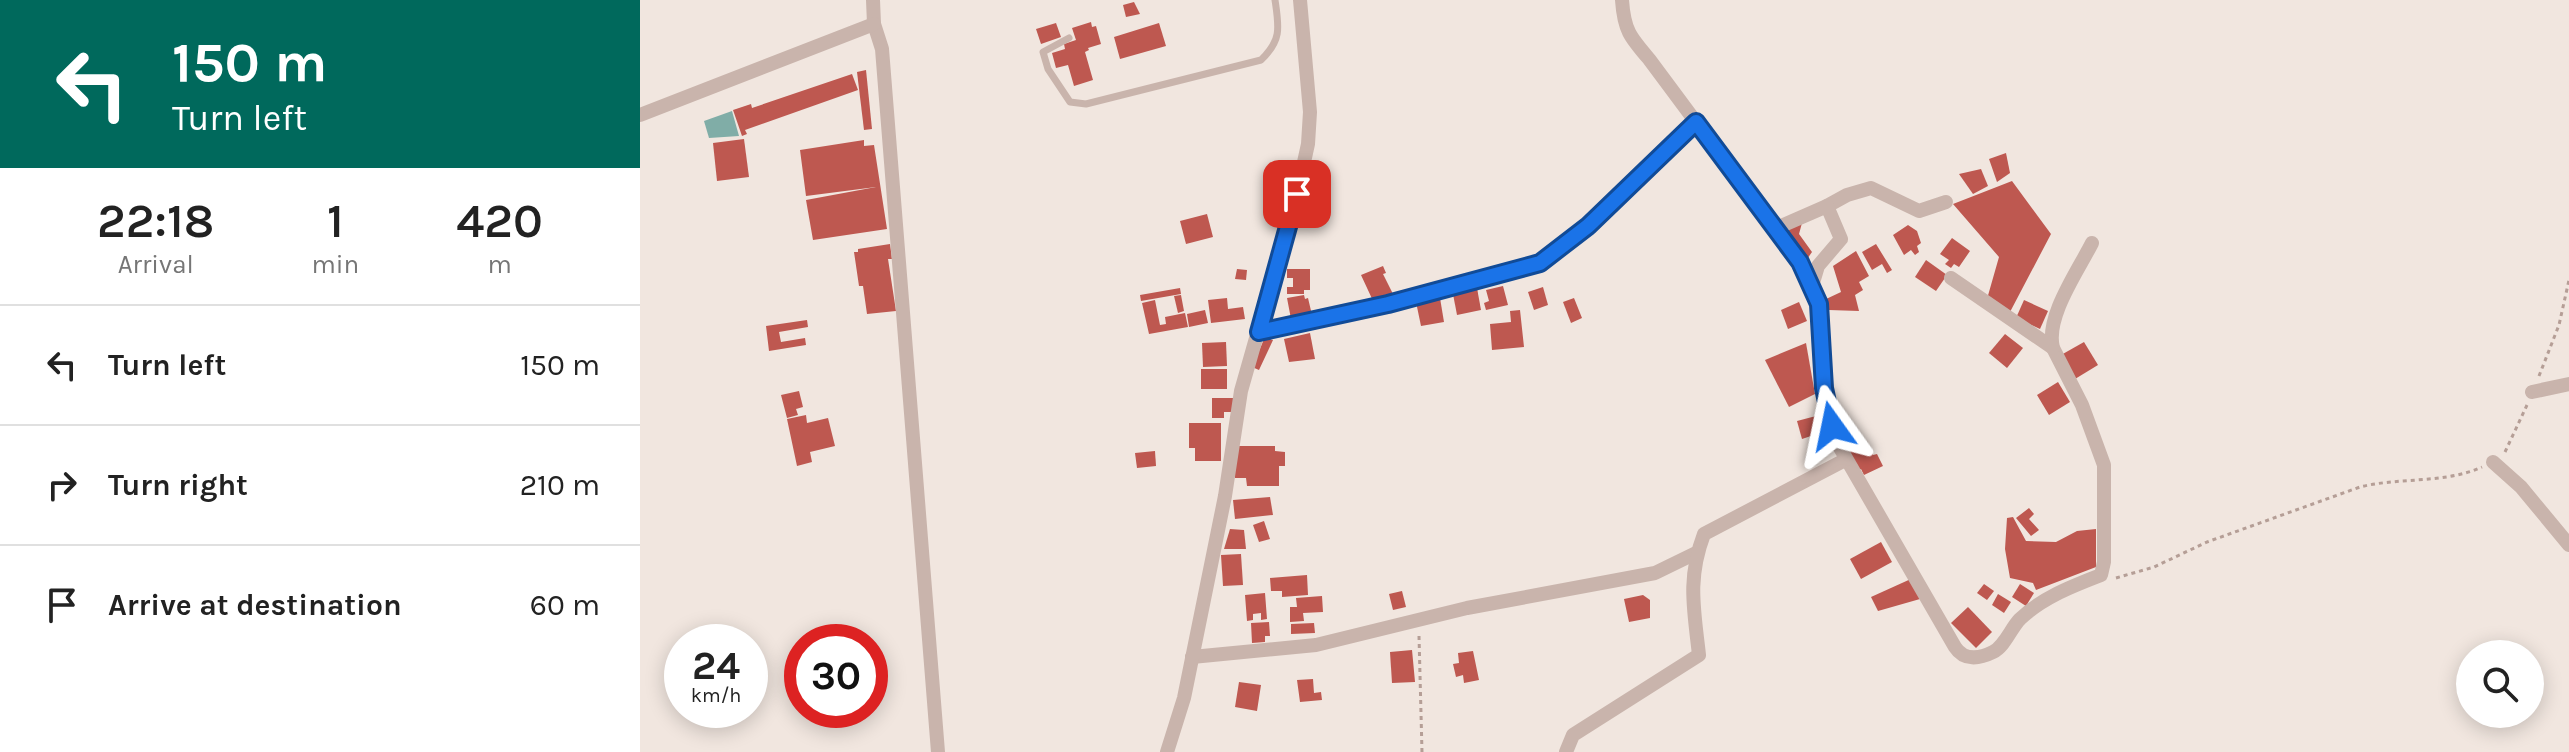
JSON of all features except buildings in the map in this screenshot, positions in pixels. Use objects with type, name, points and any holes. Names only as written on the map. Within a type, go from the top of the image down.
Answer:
[{"type":"street","points":[[873,0],[874,24],[882,49],[938,752]]},
{"type":"street","points":[[1167,752],[1184,698],[1225,496],[1241,391],[1301,179],[1308,144],[1310,112],[1300,0]]},
{"type":"street","points":[[1622,0],[1629,36],[1800,262],[1819,304],[1824,388],[1832,426],[1845,460],[1959,653],[1968,658],[1996,651],[2020,619],[2056,593],[2101,575],[2104,562],[2104,465],[2082,405],[2053,348],[2052,326],[2092,243]]},
{"type":"street","points":[[640,115],[874,24]]},
{"type":"street","points":[[1259,332],[1388,304],[1540,263],[1588,226],[1696,122]]},
{"type":"street","points":[[1774,229],[1847,195],[1871,188],[1919,211],[1946,202]]},
{"type":"street","points":[[1812,286],[1818,266],[1841,239],[1827,206]]},
{"type":"street","points":[[1951,278],[2053,348]]},
{"type":"street","points":[[2532,392],[2569,384]]},
{"type":"street","points":[[1566,752],[1573,735],[1699,655],[1692,579],[1696,553],[1704,534],[1845,460]]},
{"type":"street","points":[[2493,462],[2521,487],[2569,545]]},
{"type":"street","points":[[1192,657],[1316,645],[1467,608],[1655,573],[1696,553]]},
{"type":"lane","points":[[1069,38],[1043,52],[1048,69],[1070,102],[1086,104],[1261,60],[1273,48],[1278,37],[1275,0]]},
{"type":"path","points":[[2101,575],[2113,579],[2154,567],[2207,542],[2360,487],[2382,481],[2468,473],[2493,462],[2506,451],[2532,392],[2559,325],[2569,280]]},
{"type":"path","points":[[1419,620],[1422,752]]},
{"type":"water","points":[[732,111],[739,136],[709,138],[704,121]]},
{"type":"route","points":[[1297,194],[1259,332],[1388,304],[1540,263],[1588,226],[1696,122],[1800,262],[1812,286],[1819,304],[1824,388],[1832,426]]}]
